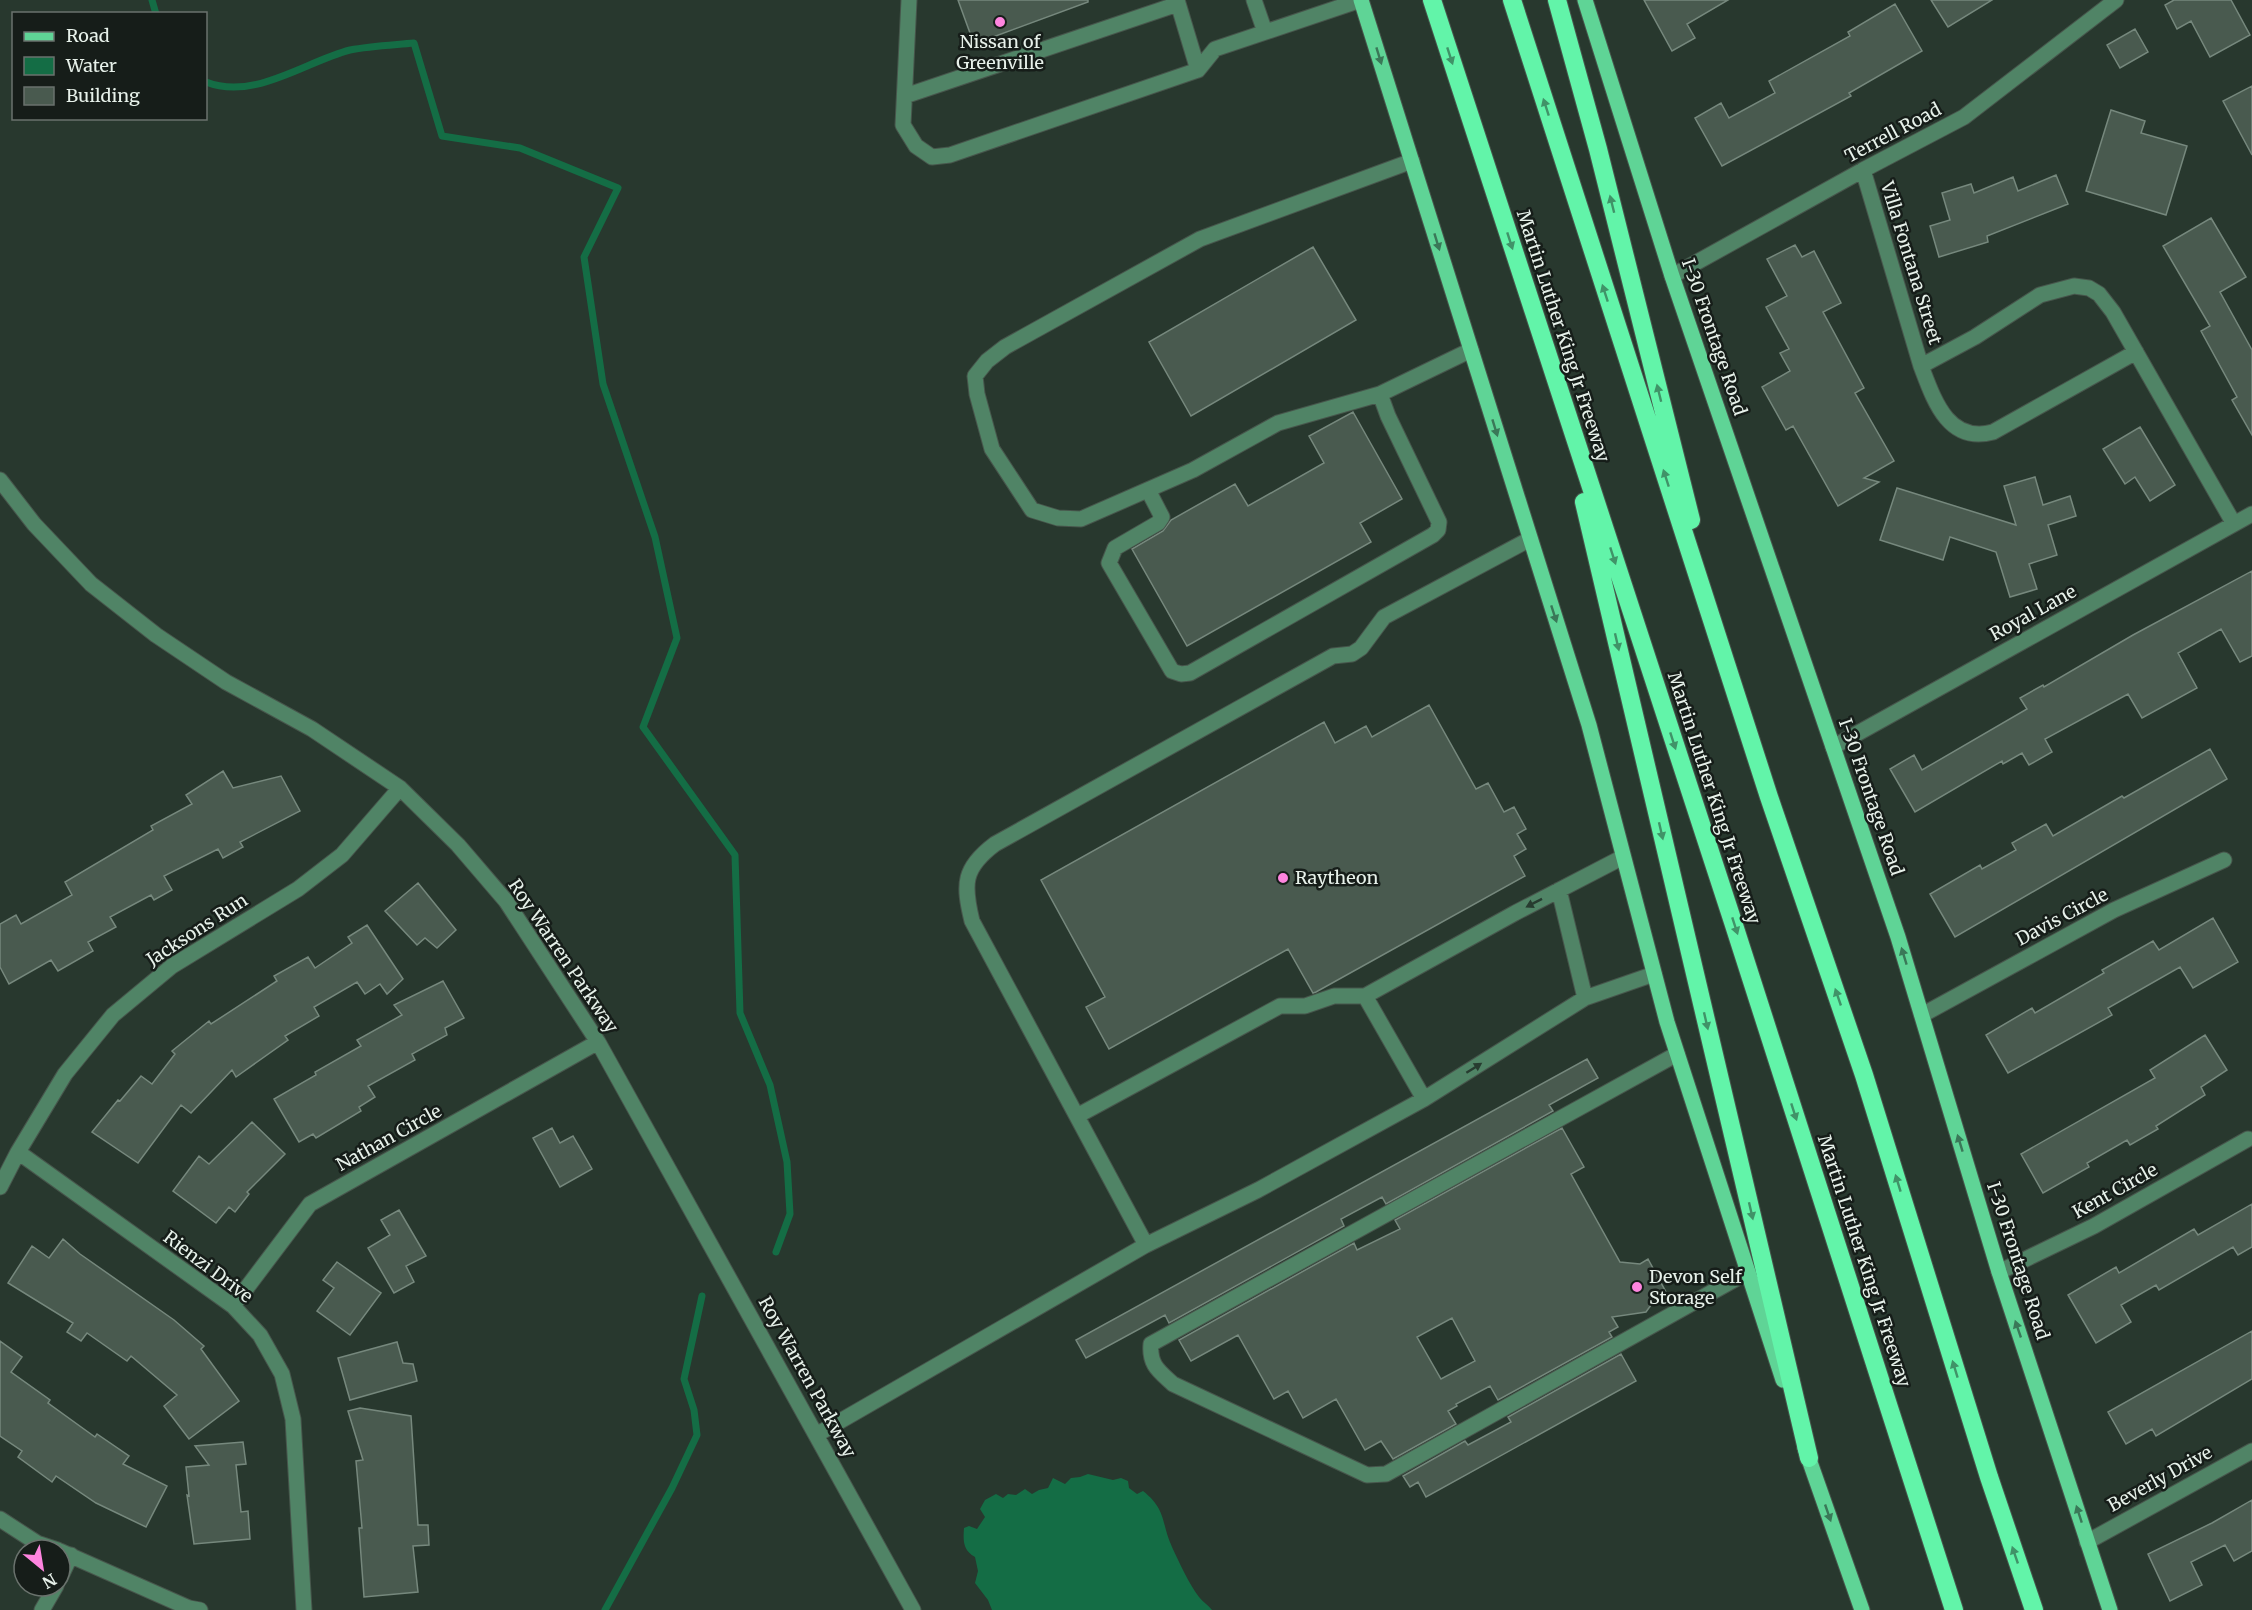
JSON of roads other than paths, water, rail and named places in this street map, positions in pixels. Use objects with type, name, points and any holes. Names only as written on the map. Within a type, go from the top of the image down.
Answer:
[{"type":"highway","name":"Martin Luther King Jr Freeway","points":[[1432,0],[1733,922],[1954,1610]]},
{"type":"highway","points":[[1512,0],[1729,674],[1864,1075],[1989,1477],[2034,1610]]},
{"type":"highway","points":[[1557,0],[1598,149],[1729,674]]},
{"type":"highway","points":[[1556,380],[1809,1458]]},
{"type":"main road","points":[[1361,0],[1589,725],[1677,1053],[1809,1458],[1862,1610]]},
{"type":"main road","name":"I-30 Frontage Road","points":[[1585,0],[1672,276],[1898,937],[1999,1272],[2110,1610]]},
{"type":"street","points":[[909,0],[903,125],[916,146],[932,157],[950,155],[1198,70],[1215,49],[1361,0]]},
{"type":"street","points":[[1254,0],[1265,32]]},
{"type":"street","name":"Terrell Road","points":[[1672,276],[1964,117],[2116,0]]},
{"type":"street","points":[[905,96],[1177,2],[1198,70]]},
{"type":"street","points":[[1412,161],[1200,239],[1005,347],[987,361],[975,376],[977,394],[993,448],[1032,510],[1058,518],[1081,519],[1192,470],[1278,423],[1380,394],[1471,350]]},
{"type":"street","name":"Villa Fontana Street","points":[[1863,170],[1922,366],[1933,396],[1946,419],[1955,428],[1980,435],[1993,432],[2136,352]]},
{"type":"street","name":"Villa Fontana Street","points":[[1922,366],[1975,337],[2040,295],[2074,286],[2089,288],[2099,294],[2113,312],[2234,524]]},
{"type":"street","points":[[1149,490],[1162,517],[1158,523],[1116,548],[1109,563],[1172,671],[1181,674],[1190,673],[1433,535],[1438,530],[1439,522],[1388,416],[1380,394]]},
{"type":"street","name":"Roy Warren Parkway","points":[[0,480],[34,524],[91,584],[156,635],[226,682],[312,729],[400,788],[458,844],[506,901],[598,1042],[914,1610]]},
{"type":"street","name":"Royal Lane","points":[[1833,747],[2252,514]]},
{"type":"street","points":[[1146,1245],[972,921],[966,895],[970,872],[978,857],[995,844],[1333,656],[1352,654],[1361,648],[1384,617],[1530,539]]},
{"type":"street","name":"Jacksons Run","points":[[0,1187],[18,1152],[65,1074],[113,1015],[172,966],[298,889],[342,855],[400,788]]},
{"type":"street","points":[[1077,1116],[1280,1005],[1305,1006],[1334,996],[1365,996],[1623,857]]},
{"type":"street","name":"Davis Circle","points":[[1922,1015],[2114,910],[2224,860]]},
{"type":"street","points":[[1559,890],[1585,998]]},
{"type":"street","points":[[816,1435],[1146,1245],[1258,1190],[1424,1099],[1585,998],[1654,974]]},
{"type":"street","points":[[1365,996],[1424,1099]]},
{"type":"street","name":"Nathan Circle","points":[[233,1306],[310,1204],[598,1042]]},
{"type":"street","points":[[1677,1053],[1151,1344],[1150,1356],[1157,1369],[1173,1384],[1367,1475],[1386,1474],[1748,1272]]},
{"type":"street","name":"Kent Circle","points":[[1999,1272],[2094,1226],[2248,1139]]},
{"type":"street","name":"Rienzi Drive","points":[[18,1152],[233,1306],[260,1335],[282,1374],[293,1419],[304,1610]]},
{"type":"street","name":"Beverly Drive","points":[[2087,1542],[2252,1451]]},
{"type":"street","points":[[0,1520],[30,1538]]},
{"type":"street","points":[[72,1556],[169,1600],[200,1610]]},
{"type":"water","points":[[1088,1474],[1113,1480],[1121,1478],[1128,1481],[1129,1488],[1137,1494],[1143,1491],[1151,1498],[1160,1511],[1172,1547],[1188,1579],[1199,1597],[1212,1610],[992,1610],[988,1600],[975,1583],[978,1571],[975,1557],[965,1545],[964,1528],[969,1526],[977,1529],[985,1517],[980,1509],[985,1500],[996,1494],[1003,1498],[1008,1494],[1016,1495],[1025,1489],[1032,1494],[1048,1488],[1053,1478],[1065,1484],[1071,1478]]},
{"type":"waterway","points":[[152,0],[155,12]]},
{"type":"waterway","points":[[207,82],[224,87],[242,87],[279,78],[350,50],[414,43],[442,136],[520,148],[618,188],[584,257],[603,384],[655,537],[677,638],[643,727],[735,855],[740,1013],[770,1085],[787,1162],[790,1214],[776,1252]]},
{"type":"waterway","points":[[605,1610],[672,1488],[697,1435],[694,1410],[684,1379],[702,1296]]},
{"type":"place","name":"Nissan of Greenville","points":[[1000,22]]},
{"type":"place","name":"Raytheon","points":[[1283,878]]},
{"type":"place","name":"Devon Self Storage","points":[[1637,1287]]}]
